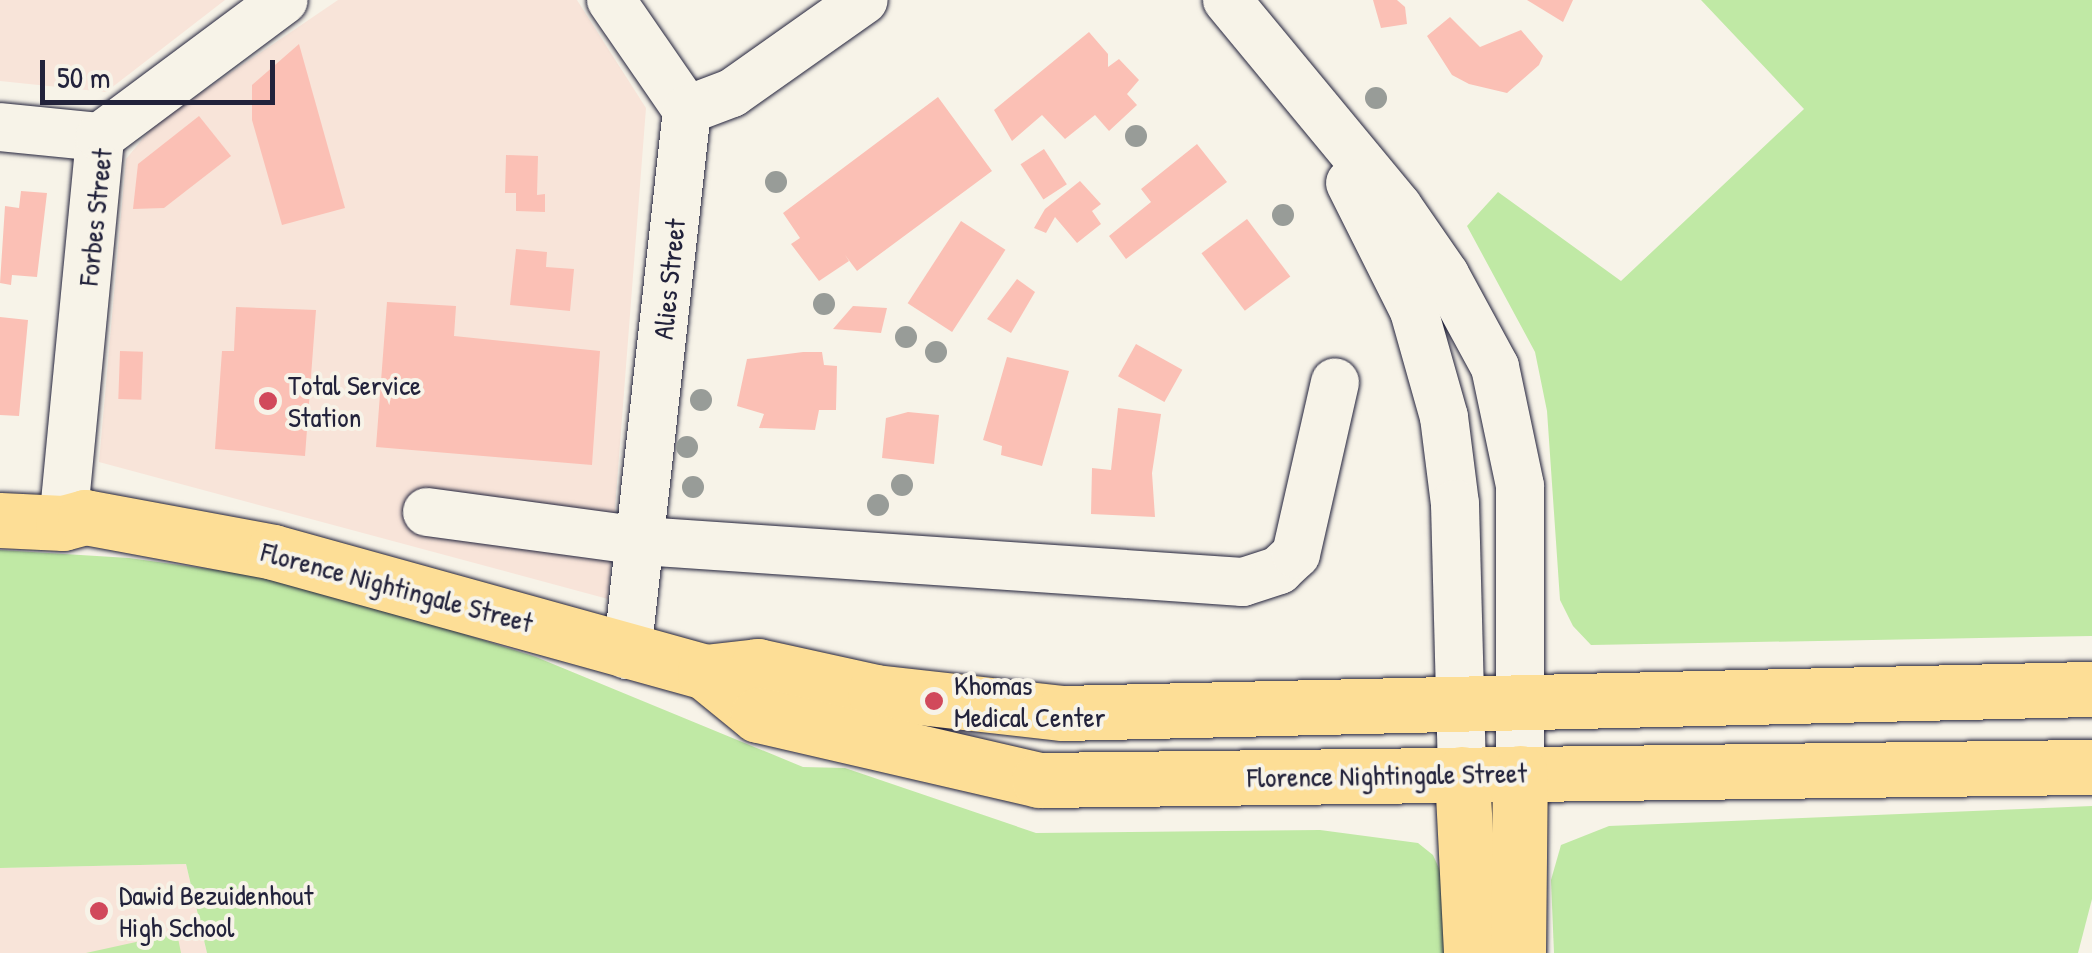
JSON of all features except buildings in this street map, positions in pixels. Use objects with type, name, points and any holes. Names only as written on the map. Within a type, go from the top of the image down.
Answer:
[{"type":"main road","name":"Florence Nightingale Street","points":[[0,493],[71,515],[380,578],[627,655],[705,672],[758,666],[875,692],[1062,713],[1522,698],[2082,689]]},
{"type":"main road","name":"Florence Nightingale Street","points":[[0,520],[71,515]]},
{"type":"main road","name":"Florence Nightingale Street","points":[[705,672],[758,715],[1039,780],[2078,767]]},
{"type":"main road","points":[[1518,953],[1520,773]]},
{"type":"main road","points":[[1462,774],[1471,953]]},
{"type":"street","name":"Forbes Street","points":[[71,515],[100,137],[284,0]]},
{"type":"street","points":[[611,0],[687,110],[732,93],[864,0]]},
{"type":"street","points":[[1227,0],[1314,113],[1398,208],[1445,275],[1495,367],[1520,486],[1520,773]]},
{"type":"street","name":"Alies Street","points":[[627,655],[687,110]]},
{"type":"street","points":[[1314,113],[1428,347],[1456,504],[1456,700],[1462,774]]},
{"type":"street","points":[[0,127],[100,137]]},
{"type":"street","points":[[426,512],[642,540],[1243,582],[1280,570],[1296,554],[1335,382]]},
{"type":"shaded area","points":[[0,0],[225,0],[106,92],[0,81]]},
{"type":"shaded area","points":[[338,0],[577,0],[646,108],[608,599],[99,462],[126,159],[155,124]]},
{"type":"shaded area","name":"Dawid Bezuidenhout High School","points":[[186,864],[207,953],[0,953],[0,868]]},
{"type":"green space","points":[[1701,0],[2092,0],[2092,636],[1591,645],[1573,626],[1560,600],[1547,411],[1535,352],[1467,226],[1498,192],[1621,281],[1804,109]]},
{"type":"green space","points":[[0,550],[129,558],[302,582],[536,657],[803,767],[845,768],[1036,833],[1320,830],[1418,843],[1433,855],[1445,882],[1446,953],[207,953],[186,864],[0,868]]},
{"type":"green space","points":[[2092,806],[2092,899],[2078,953],[1554,953],[1551,880],[1561,845],[1609,826]]},
{"type":"green space","points":[[177,933],[181,953],[86,953],[95,951]]},
{"type":"place","name":"Total Service Station","points":[[268,401]]},
{"type":"place","name":"Khomas Medical Center","points":[[934,701]]},
{"type":"place","name":"Dawid Bezuidenhout High School","points":[[99,911]]}]
